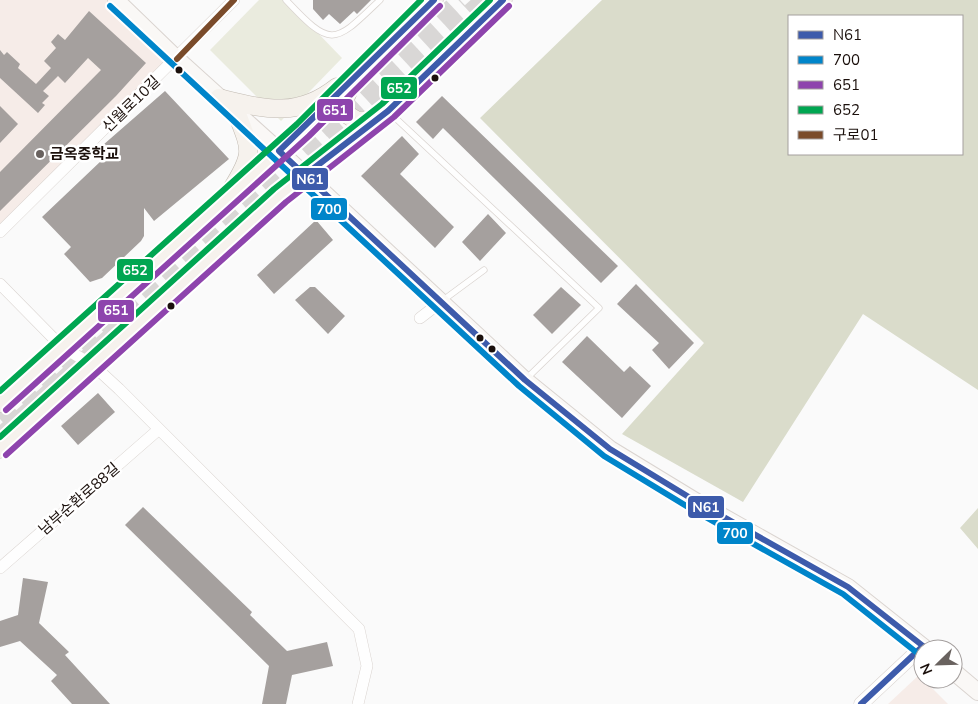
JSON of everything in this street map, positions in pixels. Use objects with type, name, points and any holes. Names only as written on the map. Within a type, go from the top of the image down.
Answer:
[{"type":"main road","points":[[116,0],[177,59],[279,151],[525,380],[610,449],[705,507],[848,587],[914,639]]},
{"type":"main road","points":[[0,403],[350,86],[373,59],[434,0]]},
{"type":"main road","points":[[0,449],[94,366],[273,202],[382,115],[503,0]]},
{"type":"main road","points":[[219,98],[272,109],[305,106],[326,95],[373,59]]},
{"type":"main road","points":[[350,86],[342,106],[345,113],[357,122],[382,115]]},
{"type":"main road","points":[[224,202],[248,161],[249,152],[237,114]]},
{"type":"main road","points":[[963,679],[978,692]]},
{"type":"street","name":"신월로10길","points":[[0,232],[177,59],[234,0]]},
{"type":"street","points":[[0,284],[61,346],[94,366],[359,629],[367,666],[358,704]]},
{"type":"street","points":[[420,318],[442,302]]},
{"type":"street","name":"남부순환로88길","points":[[0,568],[158,430]]},
{"type":"street","points":[[861,704],[913,658]]},
{"type":"lane","points":[[286,0],[318,33],[338,36],[348,31],[380,0]]},
{"type":"lane","points":[[382,115],[599,308],[525,380]]},
{"type":"lane","points":[[442,302],[484,270]]},
{"type":"shaded area","name":"금옥중학교","points":[[0,0],[116,0],[177,59],[0,232]]},
{"type":"shaded area","points":[[259,0],[286,0],[342,58],[281,121],[210,50]]},
{"type":"shaded area","points":[[913,681],[913,689],[933,689],[948,704],[888,704]]},
{"type":"green space","points":[[602,0],[978,0],[978,390],[863,314],[743,502],[622,434],[704,343],[480,118]]},
{"type":"green space","points":[[978,508],[978,549],[960,528]]},
{"type":"building","points":[[313,0],[371,0],[357,14],[354,11],[340,24],[329,14],[323,20],[313,9]]},
{"type":"building","points":[[89,11],[146,63],[116,96],[0,211],[0,172],[101,70],[88,58],[65,83],[58,76],[43,91],[49,96],[42,103],[45,105],[38,113],[0,78],[0,50],[4,55],[7,52],[20,64],[18,68],[36,84],[51,68],[44,61],[56,48],[51,42],[58,34],[65,40]]},
{"type":"building","points":[[165,91],[229,159],[154,221],[144,208],[144,236],[141,241],[102,278],[90,282],[64,254],[71,247],[42,217],[102,160],[95,152]]},
{"type":"building","points":[[442,96],[618,266],[601,283],[443,128],[433,139],[416,122]]},
{"type":"building","points":[[0,106],[18,124],[0,143]]},
{"type":"building","points":[[402,136],[419,154],[400,174],[454,227],[435,248],[361,176]]},
{"type":"building","points":[[488,214],[506,233],[480,261],[462,242]]},
{"type":"building","points":[[316,220],[333,240],[274,294],[257,275]]},
{"type":"building","points":[[636,284],[694,343],[669,369],[652,350],[659,343],[617,304]]},
{"type":"building","points":[[310,287],[315,287],[345,316],[328,334],[295,300]]},
{"type":"building","points":[[561,287],[581,305],[552,334],[533,315]]},
{"type":"building","points":[[587,336],[624,372],[630,366],[651,386],[622,418],[562,362]]},
{"type":"building","points":[[98,393],[115,412],[78,445],[61,426]]},
{"type":"building","points":[[143,507],[252,612],[250,615],[287,651],[327,642],[333,666],[292,675],[286,704],[262,704],[269,666],[125,525]]},
{"type":"building","points":[[23,578],[48,582],[39,623],[69,652],[65,655],[110,704],[72,704],[51,681],[57,675],[20,641],[0,647],[0,621],[18,615]]},
{"type":"tunnel","points":[[0,419],[325,126],[460,0]]},
{"type":"tunnel","points":[[291,177],[484,0]]},
{"type":"tunnel","points":[[0,437],[126,323]]},
{"type":"transit line","name":"구로01","points":[[177,59],[234,0]]},
{"type":"transit line","name":"652","points":[[0,391],[297,124],[421,0]]},
{"type":"transit line","name":"N61","points":[[434,0],[279,151],[525,380],[610,449],[697,502],[848,587],[914,639]]},
{"type":"transit line","name":"652","points":[[0,437],[274,189],[382,104],[490,0]]},
{"type":"transit line","name":"N61","points":[[305,175],[388,111],[503,0]]},
{"type":"transit line","name":"700","points":[[110,6],[519,386],[604,456],[693,510],[843,594],[913,650]]},
{"type":"transit line","name":"651","points":[[6,410],[309,136],[440,6]]},
{"type":"transit line","name":"651","points":[[6,455],[286,202],[394,117],[509,6]]},
{"type":"transit line","name":"N61","points":[[861,704],[913,655]]},
{"type":"place","name":"금옥중학교","points":[[40,154]]}]
